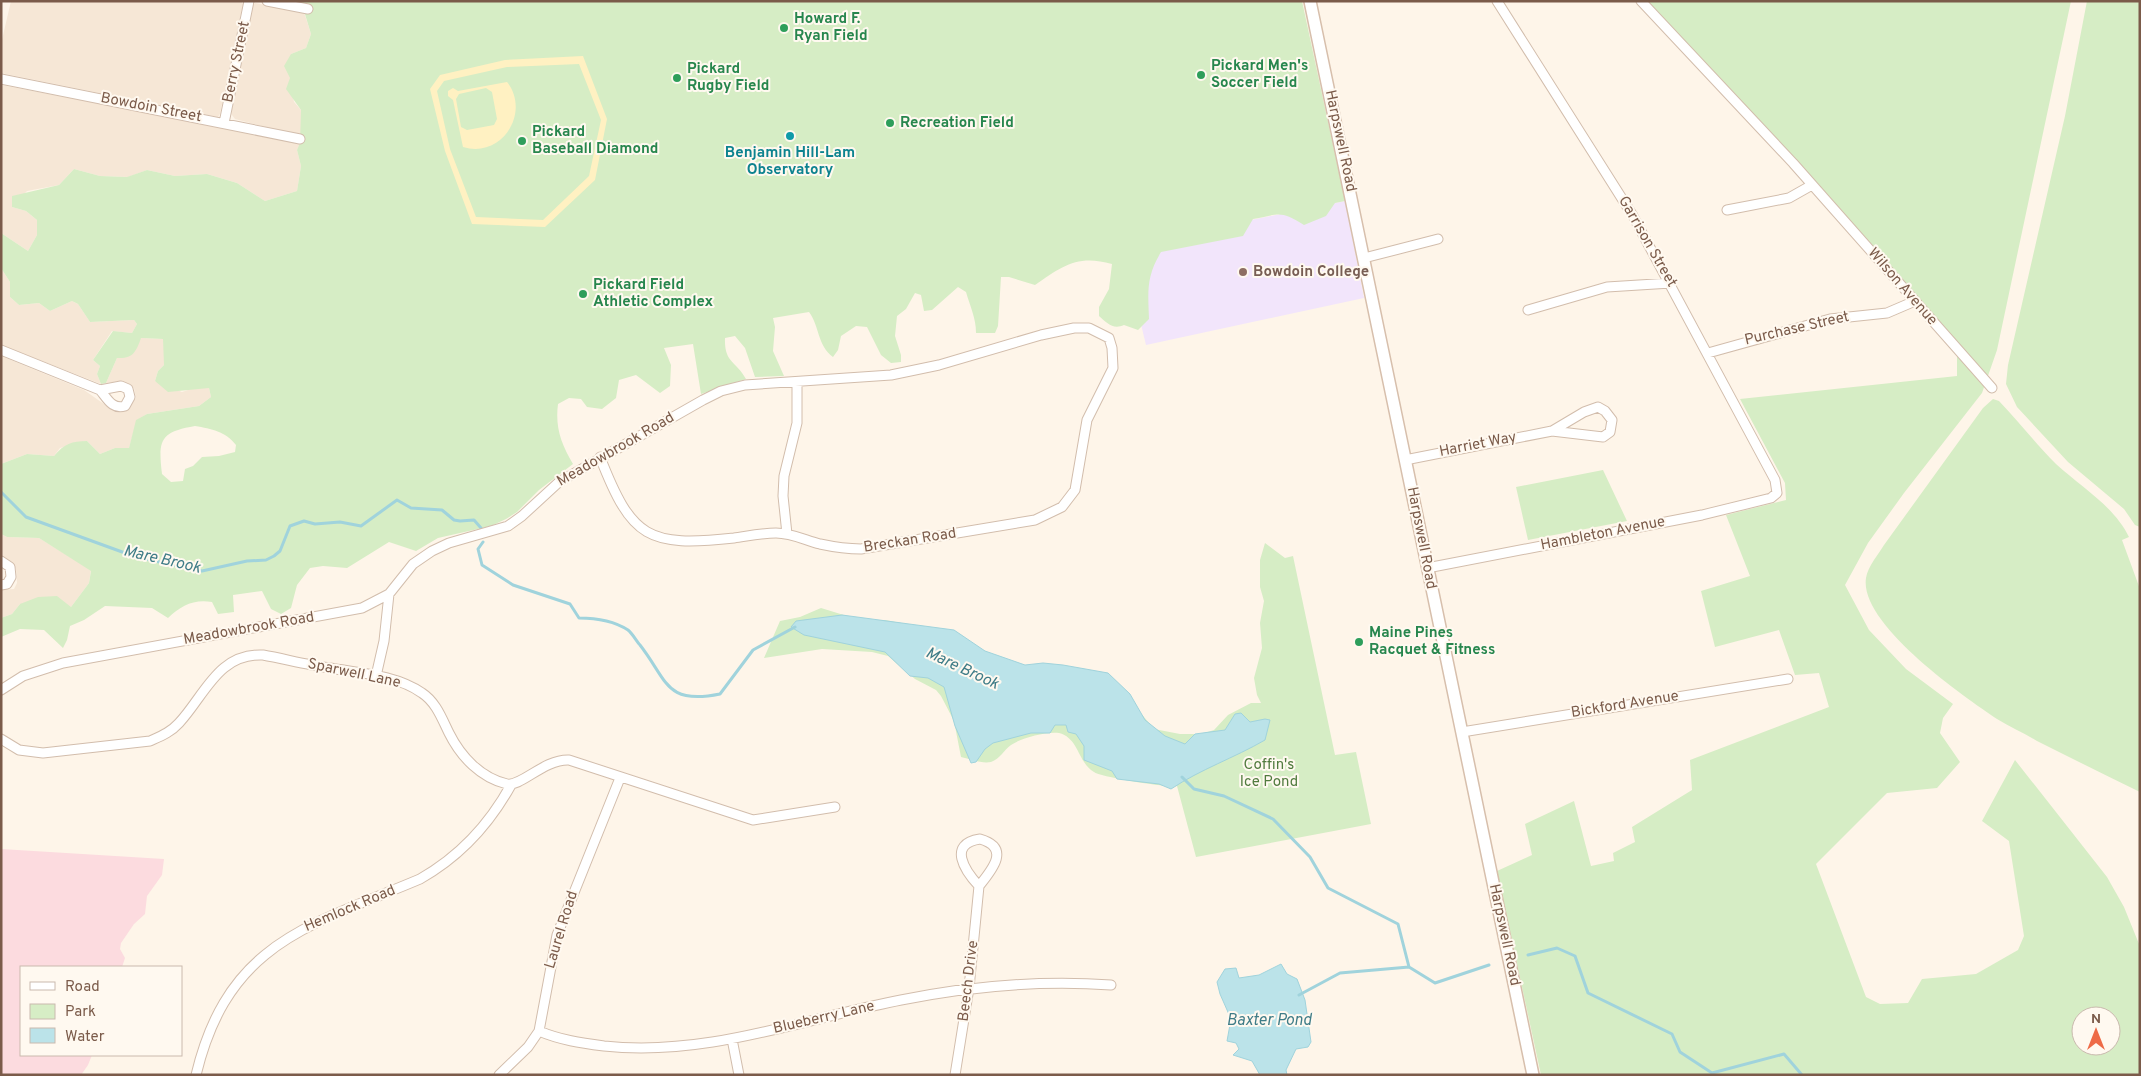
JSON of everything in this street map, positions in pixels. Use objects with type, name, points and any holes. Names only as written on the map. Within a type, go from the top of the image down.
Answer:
[{"type":"main road","name":"Harpswell Road","points":[[1310,1],[1533,1075]]},
{"type":"street","name":"Berry Street","points":[[224,123],[249,1]]},
{"type":"street","points":[[267,1],[308,9]]},
{"type":"street","name":"Garrison Street","points":[[1497,1],[1581,132],[1671,283],[1775,480],[1777,493]]},
{"type":"street","name":"Wilson Avenue","points":[[1641,1],[1812,185],[1992,388]]},
{"type":"street","name":"Bowdoin Street","points":[[1,79],[300,140]]},
{"type":"street","points":[[1727,210],[1789,198],[1812,185]]},
{"type":"street","points":[[1364,258],[1438,239]]},
{"type":"street","points":[[1528,310],[1607,287],[1671,283]]},
{"type":"street","name":"Purchase Street","points":[[1708,353],[1830,319],[1887,313],[1915,301]]},
{"type":"street","name":"Meadowbrook Road","points":[[1,690],[16,680],[40,669],[362,608],[389,594],[413,564],[432,550],[448,543],[508,526],[522,516],[541,496],[559,482],[600,457],[721,392],[745,385],[797,383],[891,375],[939,365],[1063,330],[1089,328],[1100,332],[1108,338],[1112,348],[1113,368],[1087,420],[1075,490]]},
{"type":"street","points":[[1,350],[100,390]]},
{"type":"street","points":[[787,534],[783,496],[784,476],[797,423],[797,383]]},
{"type":"street","name":"Harriet Way","points":[[1405,460],[1552,431],[1603,437],[1610,432],[1612,420],[1605,411],[1598,407],[1584,412],[1552,431]]},
{"type":"street","name":"Breckan Road","points":[[600,457],[611,484],[626,511],[639,526],[655,536],[681,542],[774,533],[787,534],[846,549],[882,547],[1035,520],[1062,507],[1075,490]]},
{"type":"street","name":"Hambleton Avenue","points":[[1427,568],[1702,515],[1771,498],[1777,493]]},
{"type":"street","points":[[1,561],[10,567],[11,576],[7,584],[1,585]]},
{"type":"street","points":[[376,676],[384,641],[389,594]]},
{"type":"street","name":"Sparwell Lane","points":[[1,739],[19,750],[43,753],[150,741],[165,735],[179,724],[214,675],[229,663],[254,654],[376,676],[405,684],[422,693],[436,707],[450,735],[466,759],[493,780],[510,785]]},
{"type":"street","name":"Bickford Avenue","points":[[1462,732],[1788,679]]},
{"type":"street","points":[[510,785],[522,780],[543,766],[560,759],[569,760],[753,820],[834,808]]},
{"type":"street","name":"Laurel Road","points":[[499,1075],[528,1047],[538,1031],[557,935],[620,778]]},
{"type":"street","name":"Hemlock Road","points":[[196,1075],[207,1039],[225,1001],[242,977],[262,957],[307,926],[420,879],[436,870],[466,847],[498,808],[510,785]]},
{"type":"street","points":[[980,838],[994,846],[997,856],[995,866],[979,886],[967,873],[962,864],[962,854],[966,845],[980,838]]},
{"type":"street","name":"Beech Drive","points":[[955,1075],[969,988],[979,886]]},
{"type":"street","name":"Blueberry Lane","points":[[538,1031],[560,1039],[576,1042],[634,1048],[668,1048],[732,1040],[898,1000],[969,988],[1047,982],[1111,985]]},
{"type":"street","points":[[732,1040],[739,1075]]},
{"type":"shaded area","points":[[11,1],[241,1],[243,4],[220,114],[218,117],[1,73],[1,44]]},
{"type":"shaded area","points":[[255,3],[304,12],[311,34],[306,48],[291,54],[290,78],[294,102],[301,110],[301,136],[235,119],[232,115],[231,112],[252,6]]},
{"type":"shaded area","points":[[1,85],[250,132],[300,144],[297,150],[301,166],[297,191],[265,201],[237,183],[207,174],[175,176],[147,170],[128,177],[100,176],[74,169],[59,185],[27,191],[12,207],[26,211],[37,220],[37,235],[28,251],[1,233]]},
{"type":"shaded area","name":"Bowdoin College","points":[[1345,201],[1364,298],[1146,345],[1122,246]]},
{"type":"shaded area","points":[[1,268],[10,282],[10,297],[19,305],[39,303],[50,311],[72,301],[78,304],[90,322],[134,320],[137,324],[132,333],[112,331],[93,360],[100,366],[97,374],[101,384],[1,345]]},
{"type":"shaded area","points":[[141,338],[164,339],[164,365],[158,371],[155,381],[182,392],[194,388],[209,388],[211,397],[199,406],[147,414],[137,420],[129,448],[115,448],[100,454],[87,441],[60,448],[54,456],[27,454],[1,464],[1,356],[84,390],[111,409],[127,409],[136,398],[134,388],[120,381],[106,383],[117,358]]},
{"type":"shaded area","points":[[1,534],[7,537],[39,538],[91,570],[89,583],[71,607],[20,604],[12,614],[1,618],[1,590],[14,589],[17,583],[16,569],[12,563],[1,556]]},
{"type":"shaded area","points":[[1,849],[164,859],[162,875],[147,896],[145,914],[134,924],[121,943],[120,949],[125,958],[122,966],[20,966],[20,1056],[92,1056],[81,1075],[1,1075]]},
{"type":"green space","name":"Pickard Field Athletic Complex","points":[[301,1],[1302,1],[1345,201],[1335,203],[1326,216],[1304,225],[1280,214],[1253,219],[1243,236],[1161,252],[1150,277],[1148,292],[1149,319],[1138,330],[1124,325],[1113,326],[1099,316],[1099,307],[1109,289],[1112,264],[1089,260],[1062,267],[1035,285],[1009,277],[1001,277],[998,326],[995,333],[976,333],[974,317],[966,292],[958,287],[932,310],[924,311],[921,295],[915,293],[906,309],[897,316],[895,336],[901,355],[901,362],[891,363],[881,355],[867,327],[856,326],[841,336],[838,350],[833,357],[824,347],[809,312],[773,318],[775,327],[773,351],[784,376],[755,377],[745,348],[735,336],[725,338],[726,352],[746,379],[701,394],[693,344],[664,348],[671,365],[670,386],[660,393],[636,375],[619,380],[616,398],[602,409],[587,407],[581,399],[569,398],[558,404],[558,428],[565,449],[573,464],[539,490],[517,512],[491,526],[438,538],[416,551],[389,542],[347,568],[323,566],[310,568],[297,585],[291,608],[281,614],[271,609],[262,591],[233,595],[234,612],[218,614],[212,602],[205,601],[188,604],[168,618],[152,608],[105,606],[84,620],[70,626],[63,648],[44,630],[20,629],[1,637],[1,618],[12,614],[20,604],[38,597],[57,596],[71,607],[89,583],[91,571],[39,538],[7,537],[1,534],[1,464],[27,454],[54,456],[65,446],[77,442],[87,441],[100,454],[115,448],[129,448],[136,420],[147,414],[199,406],[211,397],[209,388],[168,392],[155,381],[158,371],[164,365],[163,339],[141,338],[133,354],[117,358],[106,383],[101,384],[97,374],[100,366],[93,360],[113,331],[132,333],[137,324],[134,320],[90,322],[78,304],[72,301],[50,311],[39,303],[19,305],[10,297],[10,282],[1,268],[1,233],[28,251],[37,235],[37,220],[26,211],[12,207],[12,196],[59,185],[74,169],[100,176],[127,177],[147,170],[175,176],[207,174],[237,183],[265,201],[297,191],[301,166],[297,150],[300,143],[301,110],[286,89],[290,78],[284,66],[291,54],[306,48],[311,34]],"holes":[[[195,426],[218,431],[232,440],[236,445],[235,452],[219,456],[202,457],[193,466],[185,469],[183,481],[171,482],[162,474],[161,445],[168,435],[175,431]]]},
{"type":"green space","points":[[1646,1],[2071,1],[1997,350],[1982,393],[1904,493],[1868,543],[1845,585],[1869,630],[1906,669],[1953,704],[1943,718],[1940,733],[1960,762],[1937,788],[1887,793],[1816,864],[1866,997],[1880,1004],[1908,1003],[1922,979],[1976,974],[2018,950],[2024,936],[2009,841],[1982,821],[2015,760],[2107,877],[2124,907],[2139,944],[2140,1075],[1541,1075],[1497,871],[1532,855],[1525,824],[1574,801],[1591,866],[1614,861],[1613,853],[1635,842],[1632,827],[1692,790],[1690,760],[1829,707],[1819,673],[1795,675],[1779,630],[1715,647],[1701,591],[1750,576],[1726,515],[1786,500],[1785,483],[1740,399],[1957,376],[1957,344]]},
{"type":"green space","points":[[2087,1],[2140,1],[2140,527],[2135,525],[2124,509],[2068,462],[2017,407],[2006,384],[2008,365],[2065,116]]},
{"type":"green space","points":[[1993,399],[1999,401],[2056,464],[2106,506],[2123,526],[2129,537],[2122,540],[2140,589],[2140,792],[2002,722],[1961,694],[1895,637],[1879,616],[1868,596],[1866,578],[1869,569],[1884,545],[1983,408]]},
{"type":"green space","points":[[1603,470],[1627,521],[1528,540],[1516,487]]},
{"type":"green space","name":"Coffin's Ice Pond","points":[[1265,543],[1285,558],[1293,556],[1335,755],[1356,752],[1371,824],[1196,857],[1177,786],[1134,782],[1094,772],[1085,763],[1071,740],[1059,733],[1041,734],[1021,740],[1011,745],[997,759],[991,762],[980,762],[961,757],[954,721],[941,696],[936,690],[915,679],[888,656],[872,652],[822,649],[764,658],[780,621],[800,617],[821,608],[860,620],[885,620],[923,627],[1139,711],[1154,729],[1180,734],[1201,734],[1214,730],[1228,715],[1251,703],[1261,703],[1257,695],[1254,678],[1262,648],[1260,623],[1264,601],[1260,587],[1260,560]]},
{"type":"sand","points":[[583,56],[607,119],[595,180],[545,227],[472,224],[445,151],[430,89],[440,75],[505,60]],"holes":[[[579,64],[601,120],[589,176],[543,220],[476,217],[450,149],[437,91],[444,81],[507,67]]]},
{"type":"sand","points":[[507,82],[514,94],[516,106],[514,119],[509,130],[500,140],[490,146],[477,149],[463,147],[453,100],[448,96],[448,91],[453,88],[458,91]],"holes":[[[486,88],[492,92],[497,119],[494,125],[467,130],[461,127],[456,99],[459,94]]]},
{"type":"water","name":"Coffin's Ice Pond","points":[[842,615],[954,630],[985,651],[1025,665],[1043,663],[1108,673],[1130,694],[1145,720],[1165,736],[1185,744],[1195,734],[1225,730],[1235,714],[1241,713],[1250,722],[1270,720],[1265,740],[1194,775],[1171,789],[1159,784],[1117,779],[1112,771],[1084,760],[1084,746],[1076,734],[1068,732],[1066,725],[1055,725],[1050,733],[1031,733],[993,743],[985,749],[976,762],[971,763],[955,726],[944,687],[928,678],[910,676],[885,652],[804,635],[791,627],[796,621]]},
{"type":"water","name":"Baxter Pond","points":[[1281,964],[1287,974],[1297,979],[1305,1000],[1311,1042],[1308,1047],[1296,1049],[1286,1070],[1287,1075],[1260,1075],[1252,1061],[1233,1055],[1239,1049],[1236,1043],[1227,1041],[1231,1019],[1217,982],[1225,969],[1236,968],[1239,978],[1259,975]]},
{"type":"waterway","name":"Mare Brook","points":[[1,492],[26,517],[136,557],[202,571],[247,561],[266,560],[274,556],[280,551],[290,526],[304,521],[315,524],[340,522],[361,526],[397,500],[411,508],[442,510],[454,520],[474,520],[481,528]]},
{"type":"waterway","name":"Mare Brook","points":[[483,542],[478,549],[482,565],[513,585],[570,604],[579,618],[617,624],[628,630],[670,687],[678,693],[688,696],[702,697],[720,694],[753,650],[795,627]]},
{"type":"waterway","name":"Mare Brook","points":[[1182,777],[1194,789],[1224,796],[1273,819],[1310,857],[1328,888],[1398,924],[1409,967],[1435,983],[1489,965]]},
{"type":"waterway","name":"Mare Brook","points":[[1528,955],[1557,948],[1575,956],[1588,993],[1672,1034],[1680,1052],[1712,1073],[1784,1054],[1802,1075]]},
{"type":"waterway","points":[[1299,995],[1340,973],[1409,967]]},
{"type":"place","name":"Howard F. Ryan Field","points":[[784,28]]},
{"type":"place","name":"Pickard Men's Soccer Field","points":[[1201,75]]},
{"type":"place","name":"Pickard Rugby Field","points":[[677,78]]},
{"type":"place","name":"Recreation Field","points":[[890,123]]},
{"type":"place","name":"Benjamin Hill-Lam Observatory","points":[[790,136]]},
{"type":"place","name":"Pickard Baseball Diamond","points":[[522,141]]},
{"type":"place","name":"Bowdoin College","points":[[1243,272]]},
{"type":"place","name":"Pickard Field Athletic Complex","points":[[583,294]]},
{"type":"place","name":"Maine Pines Racquet & Fitness","points":[[1359,642]]}]
